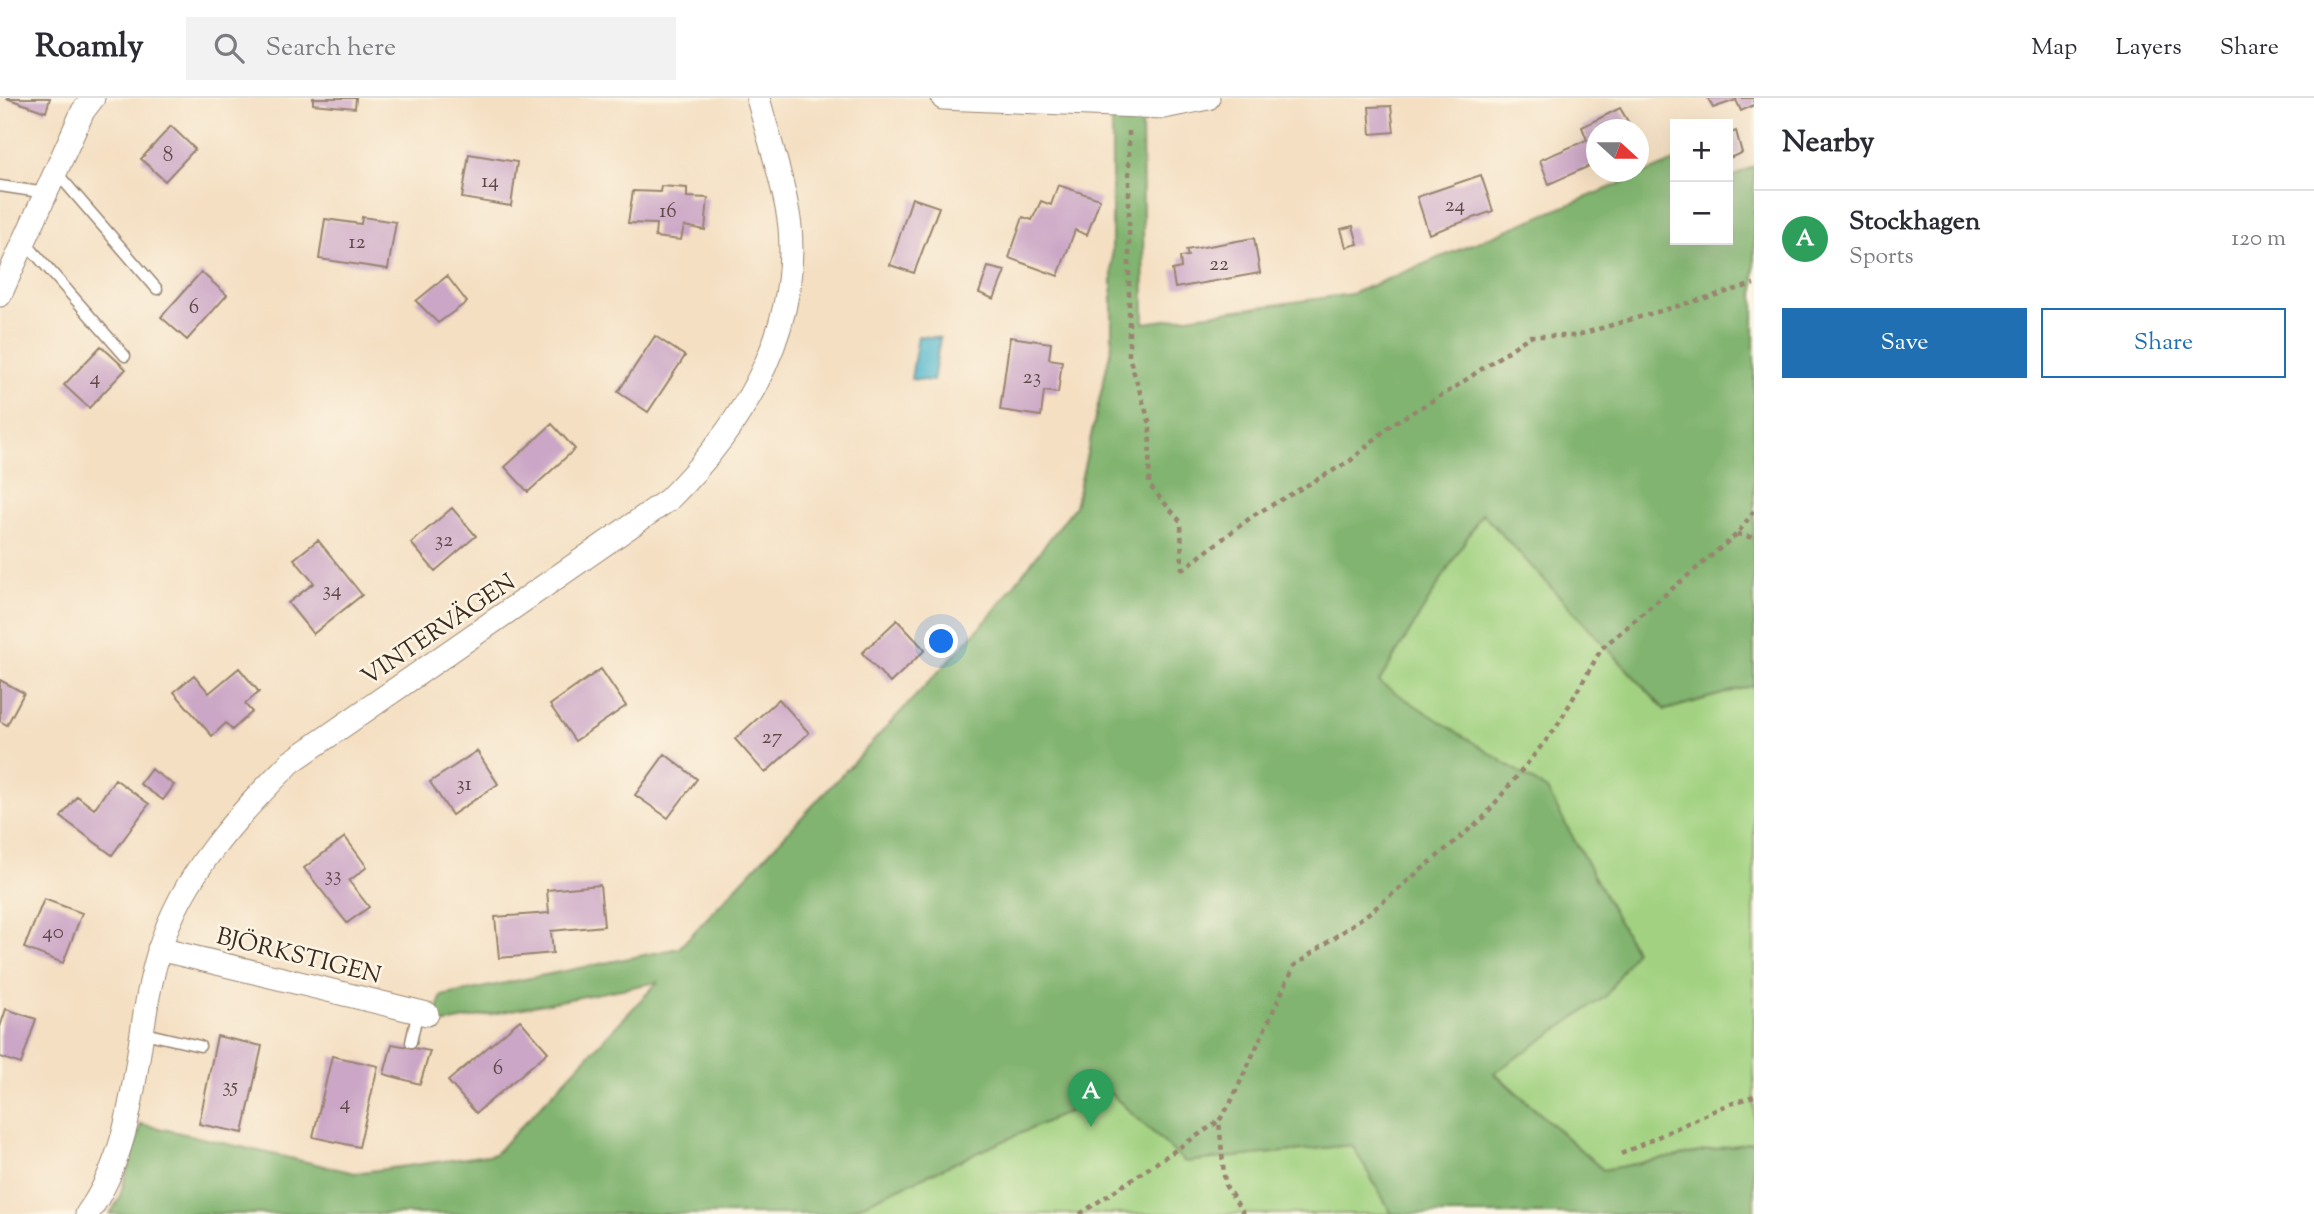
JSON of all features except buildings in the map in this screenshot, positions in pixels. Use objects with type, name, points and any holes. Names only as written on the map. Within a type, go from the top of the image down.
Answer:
[{"type":"street","points":[[0,295],[83,111],[93,98]]},
{"type":"street","name":"VINTERVÄGEN","points":[[87,1214],[101,1194],[120,1154],[159,949],[180,899],[248,804],[291,762],[668,500],[711,454],[755,391],[774,344],[789,277],[790,226],[758,98]]},
{"type":"street","points":[[943,98],[1164,107],[1208,98]]},
{"type":"street","name":"BJÖRKSTIGEN","points":[[159,949],[422,1012]]},
{"type":"lane","points":[[55,171],[157,289]]},
{"type":"lane","points":[[0,186],[46,192]]},
{"type":"lane","points":[[23,240],[125,356]]},
{"type":"lane","points":[[411,1042],[422,1012]]},
{"type":"lane","points":[[144,1033],[200,1046]]},
{"type":"path","points":[[1129,106],[1129,357],[1150,424],[1149,485],[1181,522],[1182,570],[1254,515],[1350,461],[1392,424],[1451,390],[1530,336],[1574,336],[1754,284]]},
{"type":"path","points":[[1080,1214],[1219,1121],[1230,1104],[1294,966],[1373,910],[1483,818],[1556,728],[1602,648],[1737,534],[1754,511]]},
{"type":"path","points":[[1737,534],[1754,538]]},
{"type":"path","points":[[1621,1154],[1722,1107],[1754,1096]]},
{"type":"path","points":[[1219,1121],[1225,1185],[1244,1214]]},
{"type":"green space","points":[[1142,118],[1144,323],[1351,294],[1624,182],[1649,182],[1649,172],[1670,163],[1670,245],[1733,245],[1733,176],[1754,166],[1754,685],[1665,710],[1482,513],[1379,682],[1547,790],[1635,951],[1606,996],[1494,1073],[1603,1170],[1754,1142],[1754,1214],[1392,1214],[1352,1145],[1185,1162],[1110,1093],[841,1214],[110,1214],[119,1199],[141,1124],[355,1173],[495,1154],[658,982],[435,1025],[441,996],[679,948],[986,621],[1075,506],[1112,344],[1112,121]]},
{"type":"green space","points":[[1482,513],[1665,710],[1754,685],[1754,1142],[1603,1170],[1494,1072],[1605,996],[1378,682]]},
{"type":"green space","points":[[1110,1093],[1185,1162],[1352,1145],[1392,1214],[841,1214]]},
{"type":"water","points":[[918,336],[940,338],[933,381],[911,379]]},
{"type":"place","name":"Stockhagen","points":[[1091,1127]]}]
